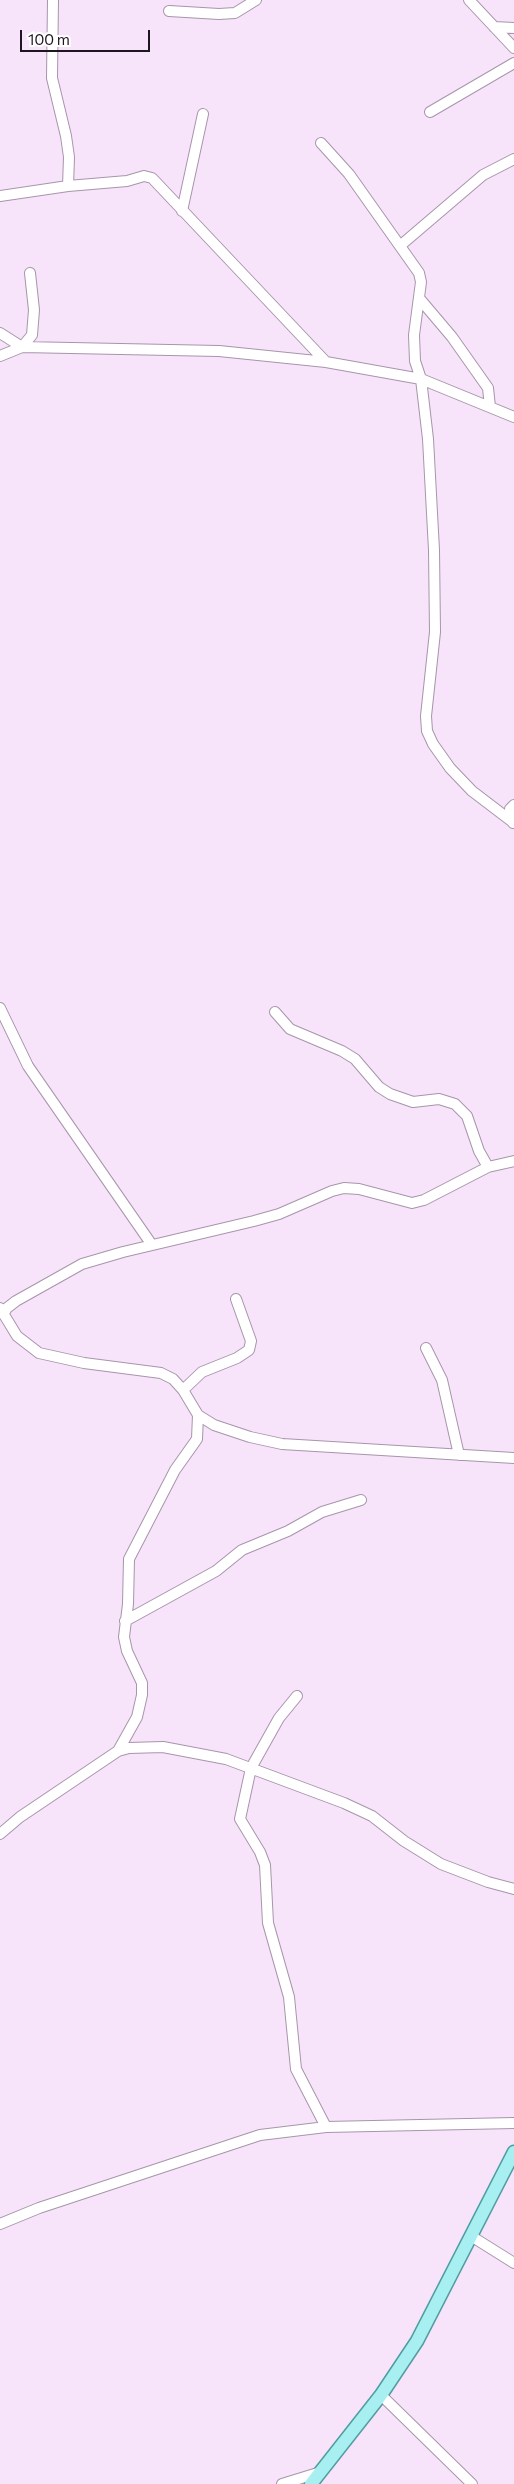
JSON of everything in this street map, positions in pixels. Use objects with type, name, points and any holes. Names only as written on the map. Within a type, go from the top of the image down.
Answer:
[{"type":"main road","points":[[311,2484],[381,2395],[416,2341],[514,2152]]},
{"type":"street","points":[[53,0],[52,78],[66,136],[69,157],[68,186]]},
{"type":"street","points":[[169,11],[235,13],[256,0]]},
{"type":"street","points":[[469,0],[513,44]]},
{"type":"street","points":[[494,27],[514,28]]},
{"type":"street","points":[[430,112],[514,63]]},
{"type":"street","points":[[182,211],[203,114]]},
{"type":"street","points":[[321,143],[349,174],[419,272],[421,282],[414,336],[428,440],[434,550],[435,632],[426,716],[427,731],[433,744],[450,768],[472,791],[514,823]]},
{"type":"street","points":[[401,245],[483,175],[514,159]]},
{"type":"street","points":[[0,196],[68,186],[127,181],[144,176],[152,178],[326,362]]},
{"type":"street","points":[[22,347],[32,335],[34,310],[30,273]]},
{"type":"street","points":[[419,298],[452,337],[488,388],[490,407]]},
{"type":"street","points":[[0,333],[22,347]]},
{"type":"street","points":[[0,356],[22,347],[219,351],[326,362],[421,379],[514,417]]},
{"type":"street","points":[[514,805],[510,809],[514,823]]},
{"type":"street","points":[[0,1008],[28,1066],[152,1244]]},
{"type":"street","points":[[275,1012],[290,1029],[342,1051],[355,1059],[379,1087],[390,1094],[413,1102],[439,1100],[455,1104],[467,1116],[479,1151],[488,1167]]},
{"type":"street","points":[[118,1752],[137,1717],[142,1695],[142,1683],[127,1652],[124,1637],[128,1604],[129,1559],[166,1487],[197,1439],[198,1415],[184,1390],[173,1379],[161,1372],[84,1363],[39,1353],[17,1336],[9,1326],[2,1311],[82,1264],[152,1244],[254,1222],[344,1188],[359,1189],[412,1202],[424,1200],[488,1167],[514,1161]]},
{"type":"street","points":[[184,1390],[202,1372],[237,1358],[249,1350],[251,1341],[236,1299]]},
{"type":"street","points":[[426,1348],[442,1380],[459,1455]]},
{"type":"street","points":[[198,1415],[223,1428],[282,1444],[514,1458]]},
{"type":"street","points":[[126,1621],[216,1571],[242,1550],[288,1531],[322,1512],[361,1500]]},
{"type":"street","points":[[297,1696],[279,1718],[251,1768],[240,1820],[260,1852],[265,1865],[268,1923],[289,1997],[296,2069],[326,2127]]},
{"type":"street","points":[[0,1834],[20,1817],[118,1752],[129,1748],[163,1748],[226,1759],[363,1811],[404,1841],[441,1864],[514,1889]]},
{"type":"street","points":[[0,2224],[39,2208],[260,2135],[326,2127],[514,2123]]},
{"type":"street","points":[[471,2236],[514,2263]]},
{"type":"street","points":[[381,2395],[472,2484]]},
{"type":"street","points":[[282,2484],[322,2472]]}]
